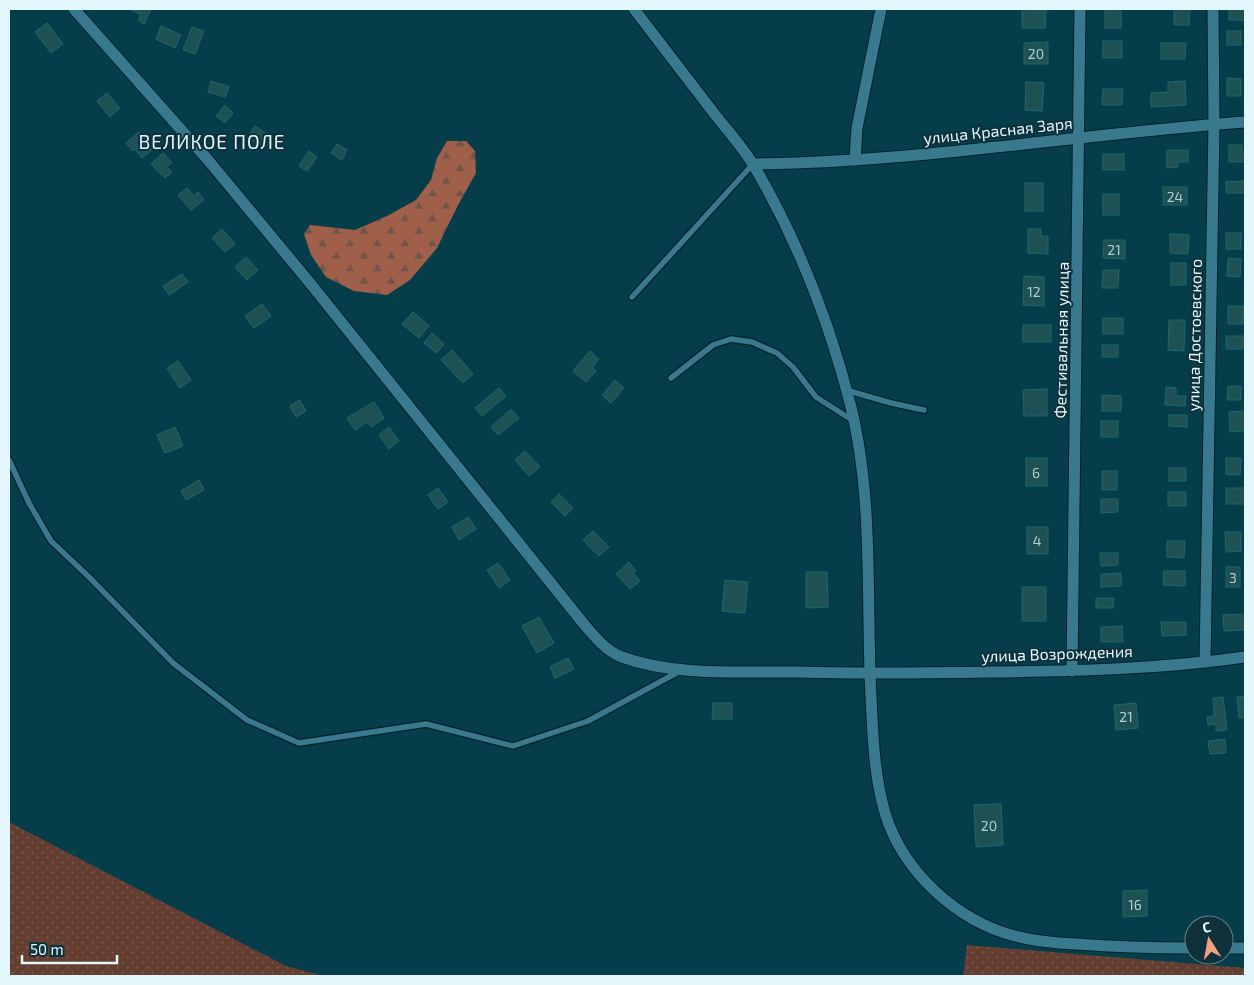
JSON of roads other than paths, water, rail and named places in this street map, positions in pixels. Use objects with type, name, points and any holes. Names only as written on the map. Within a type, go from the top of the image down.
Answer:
[{"type":"street","name":"улица Возрождения","points":[[74,9],[208,160],[310,283],[583,623],[604,646],[620,657],[682,670],[870,674],[1072,671],[1206,662],[1245,657]]},
{"type":"street","points":[[634,9],[753,164],[798,252],[836,354],[854,421],[866,521],[870,674],[876,780],[886,817],[904,852],[937,894],[958,911],[984,925],[1013,936],[1043,942],[1110,947],[1184,948]]},
{"type":"street","points":[[855,160],[857,128],[882,9]]},
{"type":"street","name":"Фестивальная улица","points":[[1072,671],[1080,9]]},
{"type":"street","name":"улица Достоевского","points":[[1206,662],[1214,124],[1213,9]]},
{"type":"street","name":"улица Красная Заря","points":[[753,164],[805,164],[855,160],[1245,122]]},
{"type":"lane","points":[[632,297],[753,164]]},
{"type":"lane","points":[[671,378],[714,344],[731,339],[752,342],[777,354],[792,367],[816,397],[854,421]]},
{"type":"lane","points":[[846,390],[924,410]]},
{"type":"lane","points":[[9,460],[29,503],[51,542],[89,577],[173,663],[247,720],[299,743],[426,724],[513,746],[588,721],[682,670]]},
{"type":"district","name":"ВЕЛИКОЕ ПОЛЕ","points":[[212,141]]}]
